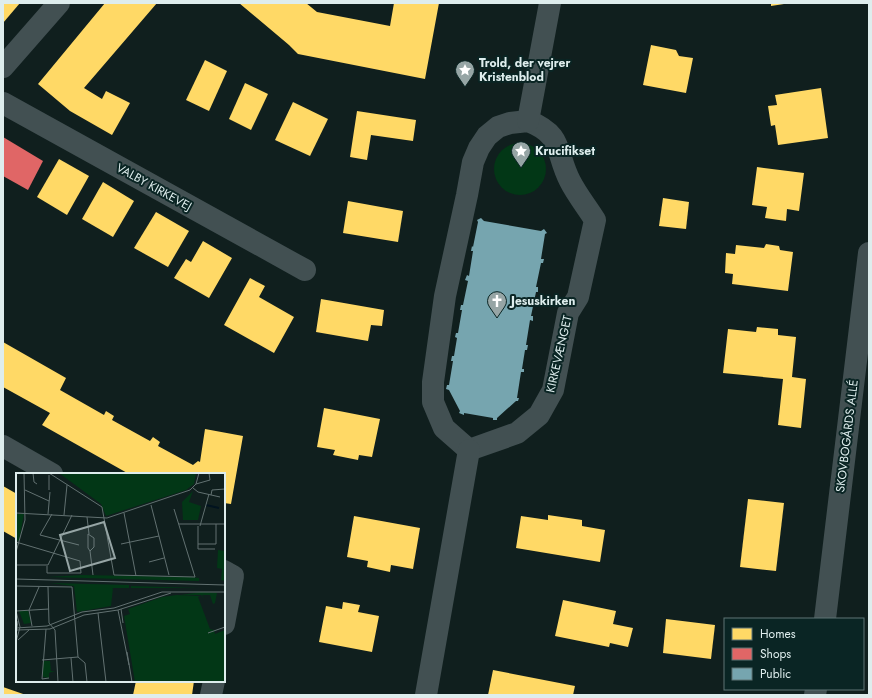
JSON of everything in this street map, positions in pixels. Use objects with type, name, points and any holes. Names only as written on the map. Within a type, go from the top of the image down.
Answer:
[{"type":"street","points":[[3,67],[59,3]]},
{"type":"street","points":[[426,695],[469,450],[444,428],[433,402],[433,382],[445,296],[473,162],[479,148],[487,136],[498,127],[510,122],[528,121],[550,3]]},
{"type":"street","name":"VALBY KIRKEVEJ","points":[[3,103],[305,270]]},
{"type":"street","name":"KIRKEVÆNGET","points":[[469,450],[517,433],[539,415],[553,390],[568,313],[578,298],[596,220],[570,182],[555,140],[539,125],[528,121]]},
{"type":"street","name":"SKOVBOGÅRDS ALLÉ","points":[[825,618],[869,253]]},
{"type":"street","points":[[3,446],[50,473]]},
{"type":"street","points":[[225,572],[233,576],[225,619]]},
{"type":"street","points":[[211,695],[214,682]]},
{"type":"green space","points":[[520,143],[530,145],[538,151],[544,159],[546,169],[544,179],[538,187],[530,193],[520,195],[510,193],[502,187],[496,179],[494,169],[496,159],[502,151],[510,145]]},
{"type":"building: Homes","points":[[3,3],[20,3],[3,23]]},
{"type":"building: Homes","points":[[105,3],[157,3],[84,88],[102,99],[106,91],[130,103],[112,135],[70,111],[38,84]]},
{"type":"building: Homes","points":[[239,3],[306,3],[317,12],[390,26],[394,3],[439,3],[425,79],[298,54]]},
{"type":"building: Homes","points":[[771,3],[784,3],[784,4],[771,6]]},
{"type":"building: Homes","points":[[651,45],[676,50],[679,56],[693,58],[686,93],[643,85]]},
{"type":"building: Homes","points":[[205,60],[227,71],[209,111],[186,100]]},
{"type":"building: Homes","points":[[245,83],[268,94],[251,130],[229,119]]},
{"type":"building: Homes","points":[[821,88],[828,138],[778,145],[775,125],[771,126],[768,106],[777,105],[775,95]]},
{"type":"building: Homes","points":[[293,102],[328,119],[310,156],[275,140]]},
{"type":"building: Homes","points":[[357,111],[416,120],[413,141],[371,135],[367,160],[350,157]]},
{"type":"building: Homes","points":[[59,159],[89,176],[67,215],[37,197]]},
{"type":"building: Homes","points":[[757,167],[804,173],[799,211],[787,209],[786,221],[765,218],[767,207],[752,205]]},
{"type":"building: Homes","points":[[103,182],[134,201],[113,237],[82,219]]},
{"type":"building: Homes","points":[[663,198],[689,202],[686,229],[659,226]]},
{"type":"building: Homes","points":[[348,201],[403,211],[398,242],[343,233]]},
{"type":"building: Homes","points":[[156,212],[189,231],[168,267],[134,248]]},
{"type":"building: Homes","points":[[203,241],[232,258],[209,298],[174,278],[186,259],[191,262]]},
{"type":"building: Homes","points":[[766,244],[779,246],[780,250],[793,252],[788,291],[732,284],[733,274],[725,273],[726,253],[735,254],[736,245],[764,248]]},
{"type":"building: Homes","points":[[250,278],[265,286],[259,297],[294,317],[274,353],[224,325]]},
{"type":"building: Homes","points":[[321,299],[384,310],[382,326],[371,325],[368,341],[316,332]]},
{"type":"building: Homes","points":[[757,327],[778,329],[778,335],[796,337],[792,377],[806,379],[801,428],[778,425],[783,379],[723,373],[728,329],[756,332]]},
{"type":"building: Homes","points":[[3,342],[66,378],[60,390],[104,415],[106,411],[114,416],[112,420],[150,441],[153,437],[160,442],[158,446],[193,465],[198,461],[200,462],[205,429],[243,436],[231,504],[225,503],[225,473],[127,473],[42,425],[50,413],[3,387]]},
{"type":"building: Homes","points":[[324,408],[380,419],[372,457],[359,455],[358,460],[333,455],[335,450],[317,447]]},
{"type":"building: Homes","points":[[3,486],[16,493],[16,538],[3,531]]},
{"type":"building: Homes","points":[[748,499],[784,503],[776,571],[740,567]]},
{"type":"building: Homes","points":[[548,515],[582,520],[582,526],[605,530],[600,562],[516,548],[521,516],[548,520]]},
{"type":"building: Homes","points":[[354,516],[420,528],[413,569],[391,565],[390,572],[367,567],[368,561],[347,557]]},
{"type":"building: Homes","points":[[563,600],[616,611],[613,624],[633,628],[628,647],[610,643],[609,647],[555,636]]},
{"type":"building: Homes","points":[[343,602],[360,605],[358,612],[379,616],[372,652],[319,642],[326,606],[342,609]]},
{"type":"building: Homes","points":[[666,619],[715,625],[711,659],[663,653]]},
{"type":"building: Homes","points":[[493,670],[575,686],[573,695],[488,695]]},
{"type":"building: Homes","points":[[136,682],[194,682],[192,695],[133,695]]},
{"type":"building: Homes","points":[[3,687],[26,695],[3,695]]},
{"type":"building: Shops","points":[[3,137],[43,161],[28,190],[3,176]]},
{"type":"building: Public","name":"Jesuskirken","points":[[481,218],[484,221],[541,231],[544,229],[547,233],[545,234],[541,259],[544,259],[543,263],[541,263],[536,287],[538,287],[538,292],[536,292],[531,316],[533,316],[533,321],[530,320],[526,345],[528,345],[527,350],[525,350],[522,369],[524,369],[524,372],[521,372],[517,398],[519,398],[518,401],[516,401],[497,418],[497,420],[493,420],[493,418],[464,413],[464,415],[459,413],[460,411],[449,390],[446,389],[447,385],[449,385],[453,361],[451,361],[452,356],[454,356],[457,338],[455,337],[456,333],[458,333],[462,310],[460,310],[461,305],[463,305],[468,281],[465,280],[467,275],[469,276],[473,251],[471,251],[478,222],[477,220]]},
{"type":"place","name":"Trold, der vejrer Kristenblod","points":[[465,87]]},
{"type":"place","name":"Krucifikset","points":[[521,168]]},
{"type":"place","name":"Jesuskirken","points":[[497,318]]}]
